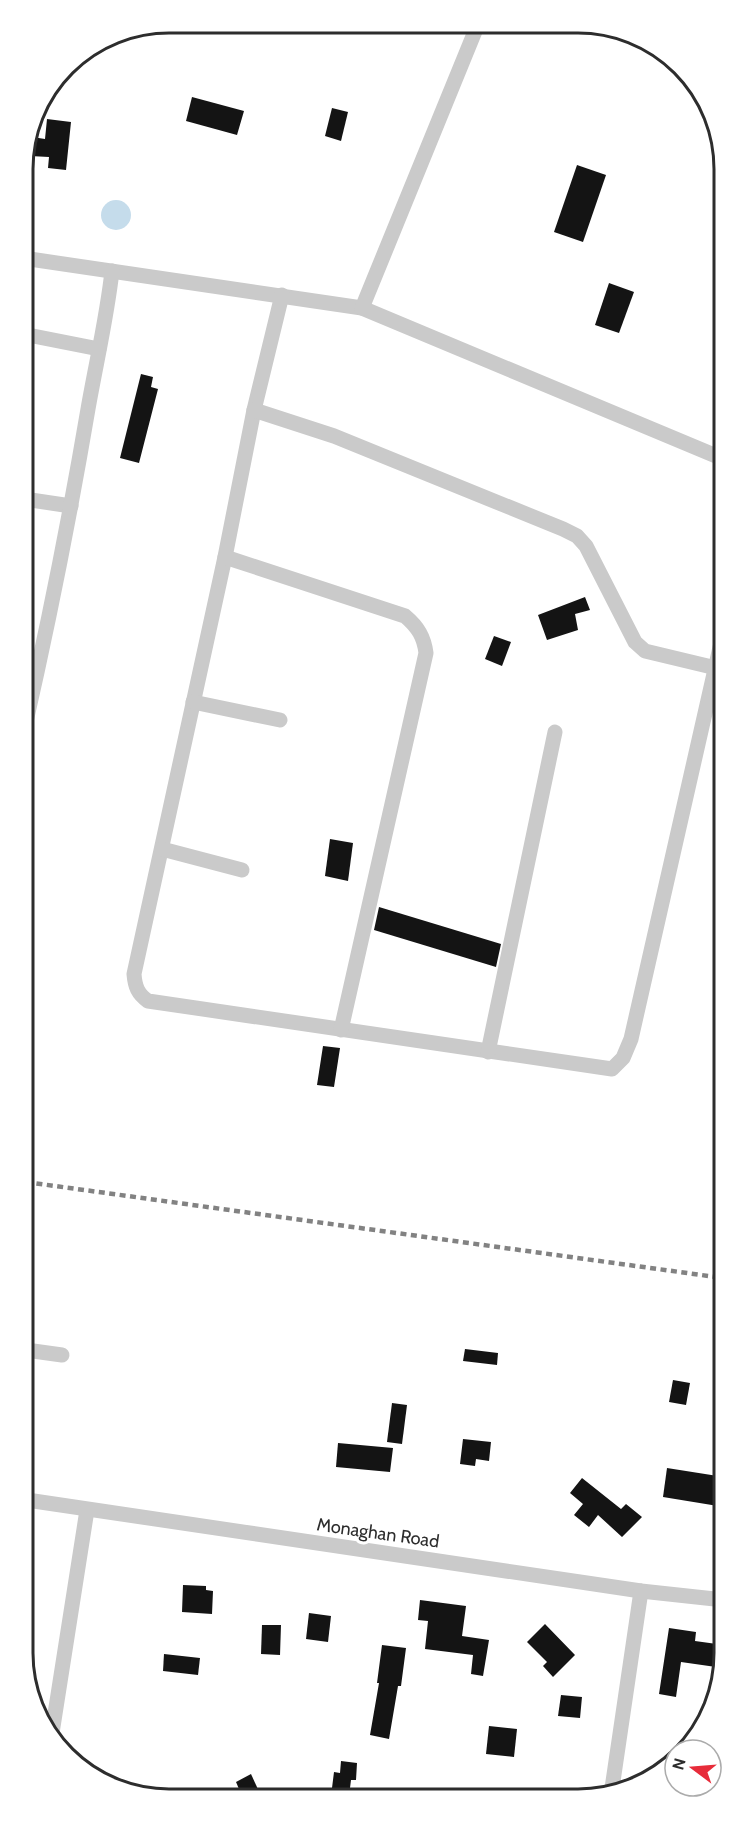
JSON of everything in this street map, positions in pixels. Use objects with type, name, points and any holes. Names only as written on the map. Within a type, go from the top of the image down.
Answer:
[{"type":"street","points":[[362,308],[474,33]]},
{"type":"street","points":[[33,259],[362,308],[714,455]]},
{"type":"street","points":[[33,660],[71,506],[108,311],[112,271]]},
{"type":"street","points":[[282,295],[254,410],[225,557],[134,974],[135,983],[142,997],[148,1001],[612,1069],[623,1059],[631,1039],[714,677]]},
{"type":"street","points":[[33,336],[99,349]]},
{"type":"street","points":[[254,410],[334,436],[577,536],[586,546],[635,642],[645,651],[714,668]]},
{"type":"street","points":[[33,500],[71,506]]},
{"type":"street","points":[[225,557],[405,616],[414,624],[424,642],[426,653],[341,1030]]},
{"type":"street","points":[[194,702],[280,720]]},
{"type":"street","points":[[488,1052],[555,732]]},
{"type":"street","points":[[162,849],[242,870]]},
{"type":"street","points":[[33,1351],[62,1354]]},
{"type":"street","name":"Monaghan Road","points":[[33,1501],[641,1591],[714,1599]]},
{"type":"street","points":[[53,1725],[87,1510]]},
{"type":"street","points":[[614,1784],[641,1591]]},
{"type":"water","points":[[116,200],[127,204],[131,215],[127,226],[116,230],[105,226],[101,215],[105,204]]},
{"type":"building","points":[[192,97],[244,111],[237,135],[186,121]]},
{"type":"building","points":[[332,108],[348,112],[341,141],[325,136]]},
{"type":"building","points":[[47,119],[71,122],[66,170],[48,168],[49,157],[33,156],[37,138],[45,139]]},
{"type":"building","points":[[577,165],[606,175],[583,242],[554,232]]},
{"type":"building","points":[[609,283],[634,292],[619,333],[595,325]]},
{"type":"building","points":[[141,374],[153,377],[151,387],[158,389],[139,463],[120,458]]},
{"type":"building","points":[[585,597],[590,610],[575,614],[578,630],[547,640],[538,615]]},
{"type":"building","points":[[494,636],[511,642],[502,666],[485,659]]},
{"type":"building","points":[[330,839],[353,843],[348,881],[325,876]]},
{"type":"building","points":[[379,907],[501,944],[496,967],[374,930]]},
{"type":"building","points":[[323,1046],[340,1048],[334,1087],[317,1085]]},
{"type":"building","points":[[465,1349],[498,1353],[497,1365],[463,1361]]},
{"type":"building","points":[[673,1380],[690,1383],[686,1405],[669,1402]]},
{"type":"building","points":[[392,1403],[407,1405],[402,1444],[387,1442]]},
{"type":"building","points":[[463,1439],[491,1442],[489,1461],[476,1459],[475,1466],[460,1464]]},
{"type":"building","points":[[338,1443],[393,1448],[390,1472],[336,1467]]},
{"type":"building","points":[[667,1468],[714,1475],[714,1505],[663,1497]]},
{"type":"building","points":[[582,1478],[621,1509],[626,1504],[642,1517],[622,1537],[598,1515],[589,1527],[574,1515],[583,1504],[570,1493]]},
{"type":"building","points":[[183,1585],[206,1586],[206,1590],[213,1591],[212,1614],[182,1612]]},
{"type":"building","points":[[420,1600],[466,1606],[462,1636],[489,1640],[483,1676],[471,1674],[473,1655],[425,1649],[428,1621],[418,1620]]},
{"type":"building","points":[[309,1613],[331,1616],[328,1642],[306,1639]]},
{"type":"building","points":[[545,1624],[575,1655],[553,1677],[543,1666],[547,1662],[527,1642]]},
{"type":"building","points":[[262,1625],[281,1625],[280,1655],[261,1654]]},
{"type":"building","points":[[669,1628],[696,1632],[695,1641],[714,1644],[713,1667],[681,1662],[676,1697],[659,1694]]},
{"type":"building","points":[[382,1645],[406,1648],[401,1686],[398,1686],[389,1739],[370,1735],[379,1683],[377,1683]]},
{"type":"building","points":[[164,1654],[200,1658],[198,1675],[163,1671]]},
{"type":"building","points":[[561,1695],[582,1697],[580,1718],[558,1716]]},
{"type":"building","points":[[489,1726],[517,1729],[514,1757],[486,1754]]},
{"type":"building","points":[[341,1761],[357,1763],[356,1780],[351,1780],[350,1789],[332,1788],[334,1772],[340,1773]]},
{"type":"building","points":[[251,1774],[258,1789],[239,1789],[236,1782]]},
{"type":"railway","points":[[33,1183],[714,1277]]}]
